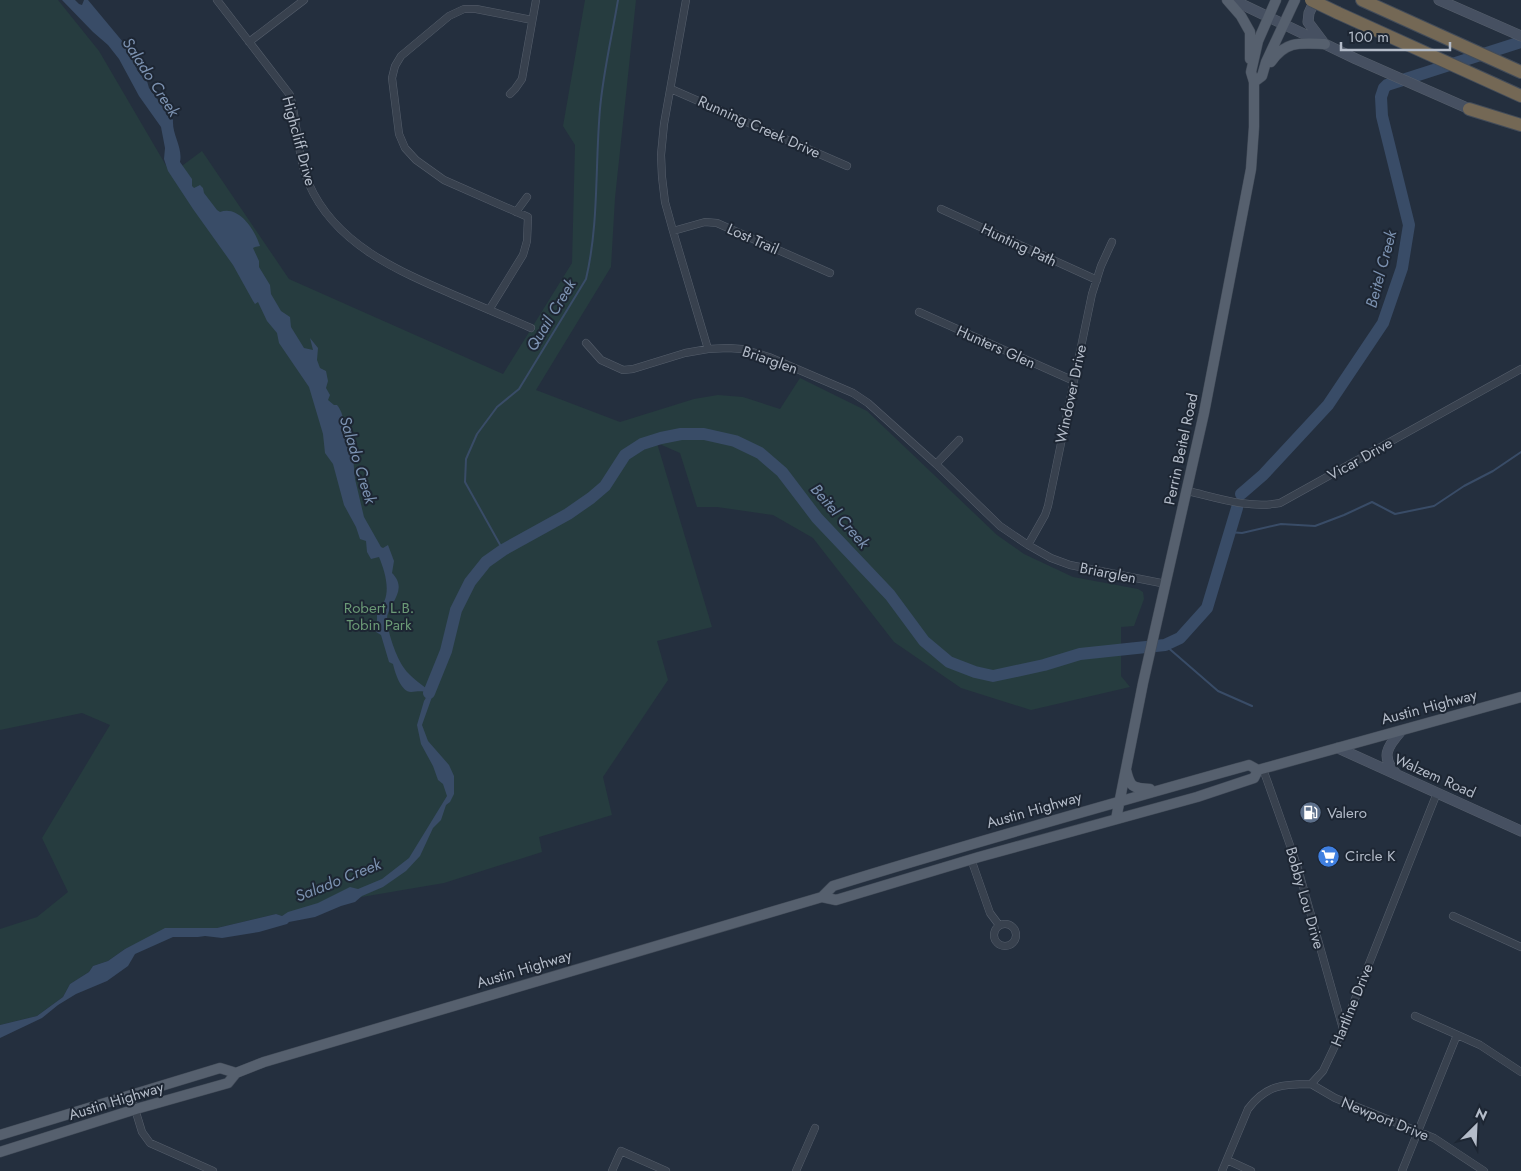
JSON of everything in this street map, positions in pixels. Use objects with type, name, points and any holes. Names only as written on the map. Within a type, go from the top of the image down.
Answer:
[{"type":"highway","points":[[1311,0],[1521,96]]},
{"type":"highway","points":[[1362,0],[1521,72]]},
{"type":"highway","points":[[1469,109],[1521,125]]},
{"type":"main road","points":[[1227,0],[1241,16],[1250,32],[1256,76]]},
{"type":"main road","points":[[1233,0],[1356,59],[1521,131]]},
{"type":"main road","name":"Perrin Beitel Road","points":[[1116,819],[1143,683],[1188,491],[1251,169],[1258,41],[1276,0]]},
{"type":"main road","name":"Perrin Beitel Road","points":[[1256,76],[1266,62],[1295,0]]},
{"type":"main road","points":[[1315,0],[1309,13],[1308,22],[1325,44]]},
{"type":"main road","points":[[1439,0],[1521,36]]},
{"type":"main road","points":[[1256,76],[1277,53],[1295,43],[1325,44]]},
{"type":"main road","name":"Austin Highway","points":[[0,1152],[228,1083],[236,1073],[273,1060],[822,897],[833,886],[945,851],[1249,765],[1261,769],[1521,697]]},
{"type":"main road","points":[[1398,776],[1389,764],[1386,754],[1389,746],[1401,731]]},
{"type":"main road","name":"Walzem Road","points":[[1338,748],[1521,831]]},
{"type":"main road","points":[[1126,769],[1129,781],[1133,786],[1163,789]]},
{"type":"main road","name":"Austin Highway","points":[[822,897],[836,900],[971,859],[1197,797],[1254,778],[1261,769]]},
{"type":"main road","name":"Austin Highway","points":[[0,1135],[220,1068],[236,1073]]},
{"type":"street","name":"Highcliff Drive","points":[[217,0],[290,95],[308,181],[315,198],[337,226],[358,244],[387,263],[421,280],[531,328]]},
{"type":"street","points":[[250,42],[304,0]]},
{"type":"street","points":[[510,94],[516,90],[522,79],[536,0]]},
{"type":"street","points":[[686,0],[661,155],[662,177],[665,202],[708,349]]},
{"type":"street","points":[[489,310],[526,248],[528,217],[444,180],[416,160],[405,148],[399,134],[392,78],[394,66],[401,56],[449,16],[464,9],[476,9],[532,20]]},
{"type":"street","name":"Running Creek Drive","points":[[671,89],[847,166]]},
{"type":"street","points":[[516,212],[527,197]]},
{"type":"street","name":"Hunting Path","points":[[941,209],[1097,280]]},
{"type":"street","name":"Lost Trail","points":[[673,231],[705,222],[717,223],[830,273]]},
{"type":"street","name":"Windover Drive","points":[[1028,545],[1048,506],[1097,280],[1112,242]]},
{"type":"street","name":"Hunters Glen","points":[[919,312],[1074,381]]},
{"type":"street","name":"Briarglen","points":[[586,343],[601,360],[623,370],[708,349],[728,348],[756,352],[853,393],[882,414],[1000,526],[1028,545],[1051,558],[1070,565],[1166,584]]},
{"type":"street","name":"Vicar Drive","points":[[1188,491],[1252,505],[1280,503],[1521,369]]},
{"type":"street","points":[[936,464],[959,440]]},
{"type":"street","name":"Bobby Lou Drive","points":[[1261,769],[1297,865],[1343,1029]]},
{"type":"street","name":"Hartline Drive","points":[[1311,1084],[1323,1071],[1343,1029],[1437,793]]},
{"type":"street","points":[[971,859],[990,913],[999,925]]},
{"type":"street","points":[[1453,916],[1521,947]]},
{"type":"street","points":[[1415,1016],[1480,1045],[1521,1072]]},
{"type":"street","points":[[1402,1171],[1457,1035]]},
{"type":"street","points":[[1222,1171],[1248,1109],[1258,1097],[1271,1088],[1287,1084],[1311,1084]]},
{"type":"street","name":"Newport Drive","points":[[1311,1084],[1335,1098],[1434,1138],[1484,1171]]},
{"type":"street","points":[[131,1096],[142,1132],[150,1143],[213,1171]]},
{"type":"street","points":[[796,1171],[815,1128]]},
{"type":"street","points":[[612,1171],[621,1151],[666,1171]]},
{"type":"street","points":[[1226,1160],[1251,1171]]},
{"type":"green space","name":"Robert L.B. Tobin Park","points":[[0,0],[58,0],[99,51],[171,174],[202,151],[289,279],[503,374],[572,263],[575,145],[563,126],[585,0],[636,0],[615,198],[611,267],[536,390],[620,422],[694,399],[718,395],[743,397],[780,409],[800,378],[867,411],[997,535],[1024,554],[1073,577],[1138,589],[1143,592],[1144,599],[1134,626],[1121,627],[1121,676],[1130,687],[1031,710],[961,688],[894,642],[813,538],[773,515],[717,507],[697,507],[680,453],[657,443],[712,627],[657,641],[668,680],[603,777],[612,815],[539,837],[542,852],[444,883],[338,901],[282,916],[276,914],[217,928],[171,928],[125,949],[108,961],[93,966],[89,972],[70,984],[63,997],[37,1016],[0,1025],[0,929],[37,917],[68,892],[42,838],[110,725],[82,713],[0,730]]},
{"type":"water","points":[[62,0],[75,0],[82,5],[84,0],[88,0],[133,54],[137,70],[147,81],[149,88],[173,120],[181,157],[180,162],[192,179],[192,186],[194,188],[200,185],[217,210],[220,212],[234,212],[240,215],[250,226],[260,246],[253,248],[259,261],[259,267],[270,285],[271,294],[281,311],[290,317],[291,327],[304,348],[313,350],[310,338],[318,348],[317,360],[320,368],[326,371],[328,381],[326,388],[330,395],[328,400],[337,405],[342,415],[344,423],[343,435],[353,457],[355,479],[364,517],[381,547],[383,548],[388,545],[394,561],[392,573],[399,586],[387,620],[391,638],[398,658],[406,671],[433,694],[422,725],[428,741],[449,765],[454,776],[454,794],[446,805],[441,820],[433,828],[420,856],[406,871],[383,887],[362,896],[355,902],[315,917],[289,922],[259,932],[222,938],[205,936],[173,937],[135,954],[128,966],[107,981],[76,994],[42,1018],[0,1038],[0,1025],[37,1016],[63,997],[70,984],[89,972],[93,966],[108,961],[125,949],[165,928],[217,928],[276,914],[282,916],[288,912],[318,903],[350,887],[358,889],[382,879],[409,858],[447,796],[443,784],[438,780],[421,744],[417,725],[427,693],[407,691],[401,686],[393,664],[389,662],[381,635],[368,627],[368,625],[377,621],[377,611],[382,606],[387,593],[386,578],[379,557],[371,559],[367,552],[366,541],[360,539],[344,505],[333,464],[325,453],[323,434],[309,387],[279,343],[277,333],[267,321],[258,302],[255,304],[233,265],[168,171],[164,159],[165,148],[161,127],[139,96],[119,59],[108,45]]},
{"type":"waterway","name":"Quail Creek","points":[[503,550],[465,482],[466,459],[477,434],[497,407],[519,389],[586,279],[595,216],[601,95],[618,0]]},
{"type":"waterway","name":"Beitel Creek","points":[[1241,494],[1263,475],[1328,405],[1383,323],[1402,268],[1409,225],[1382,116],[1381,97],[1384,88],[1387,85],[1521,42]]},
{"type":"waterway","name":"Beitel Creek","points":[[429,693],[446,651],[456,610],[470,582],[486,562],[503,550],[568,514],[591,498],[605,486],[625,455],[642,444],[661,438],[681,434],[704,434],[735,441],[760,453],[782,472],[817,518],[890,595],[924,641],[949,662],[975,672],[993,676],[1044,665],[1080,654],[1165,645],[1180,638],[1207,608],[1237,508]]},
{"type":"waterway","points":[[1229,532],[1242,533],[1281,524],[1315,526],[1372,502],[1395,514],[1434,506],[1521,452]]},
{"type":"waterway","points":[[1165,645],[1218,691],[1252,706]]},
{"type":"place","name":"Valero","points":[[1311,813]]},
{"type":"place","name":"Circle K","points":[[1329,856]]},
{"type":"water label","name":"Salado Creek","points":[[151,77]]},
{"type":"water label","name":"Salado Creek","points":[[358,460]]},
{"type":"water label","name":"Salado Creek","points":[[338,880]]}]
